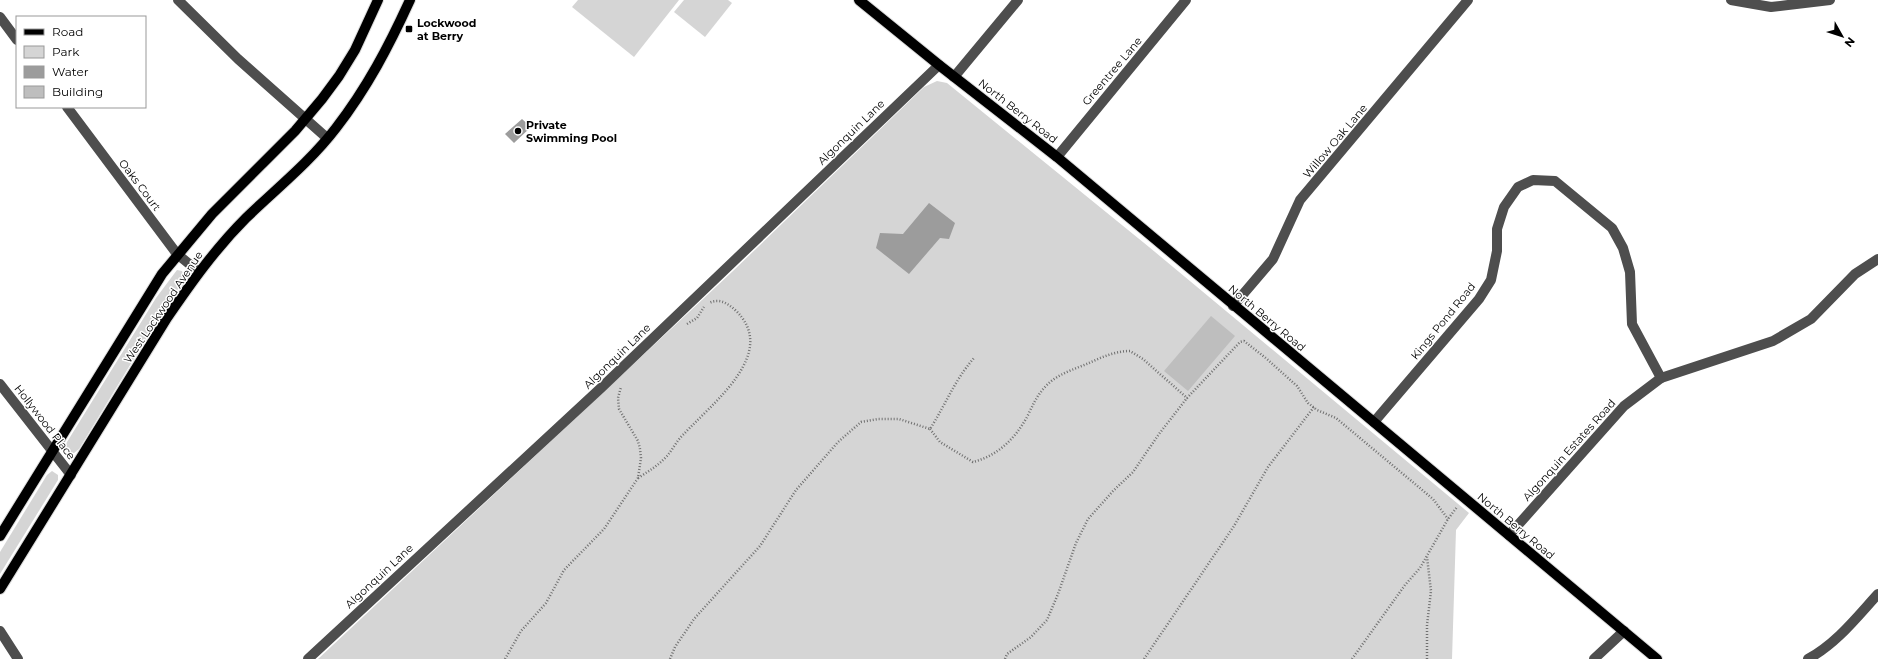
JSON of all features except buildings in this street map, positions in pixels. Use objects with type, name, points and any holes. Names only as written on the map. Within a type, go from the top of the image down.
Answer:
[{"type":"main road","name":"West Lockwood Avenue","points":[[0,536],[162,274],[212,214],[295,131],[339,76],[355,50],[378,0]]},
{"type":"main road","name":"North Berry Road","points":[[859,0],[954,77],[1057,157],[1657,659]]},
{"type":"main road","name":"West Lockwood Avenue","points":[[0,589],[167,318],[217,248],[312,155],[358,98],[383,58],[407,1]]},
{"type":"street","points":[[178,0],[238,59],[327,138]]},
{"type":"street","points":[[954,77],[1018,0]]},
{"type":"street","name":"Greentree Lane","points":[[1057,157],[1186,0]]},
{"type":"street","name":"Willow Oak Lane","points":[[1234,306],[1273,260],[1300,200],[1468,0]]},
{"type":"street","points":[[1731,0],[1771,7],[1830,0]]},
{"type":"street","points":[[0,17],[16,39]]},
{"type":"street","name":"Algonquin Lane","points":[[308,659],[602,387],[939,65]]},
{"type":"street","name":"Oaks Court","points":[[68,108],[178,254],[199,272]]},
{"type":"street","name":"Kings Pond Road","points":[[1374,422],[1479,299],[1491,280],[1497,251],[1497,229],[1504,207],[1518,188],[1533,180],[1555,181],[1612,228],[1623,248],[1630,272],[1632,324],[1661,378]]},
{"type":"street","name":"Algonquin Estates Road","points":[[1509,535],[1624,406],[1661,378],[1773,342],[1811,319],[1854,274],[1878,258]]},
{"type":"street","name":"Hollywood Place","points":[[0,384],[71,475]]},
{"type":"street","points":[[1808,659],[1841,636],[1878,594]]},
{"type":"street","points":[[0,631],[18,659]]},
{"type":"street","points":[[1594,659],[1624,631]]},
{"type":"path","points":[[505,659],[521,631],[546,603],[564,570],[604,530],[638,478],[662,461],[684,434],[734,382],[746,361],[749,350],[748,329],[738,313],[728,305],[717,300],[712,301],[705,306],[697,318],[683,327]]},
{"type":"path","points":[[1004,659],[1007,654],[1031,637],[1047,620],[1076,543],[1088,519],[1113,491],[1133,472],[1159,434],[1187,398],[1242,340],[1267,359],[1296,386],[1308,403],[1333,416],[1374,448],[1434,499],[1448,519]]},
{"type":"path","points":[[670,659],[675,647],[694,618],[760,546],[796,490],[838,442],[861,422],[878,419],[899,418],[930,429],[940,442],[973,462],[997,453],[1026,418],[1039,394],[1054,379],[1101,358],[1124,351],[1130,351],[1143,360],[1187,398]]},
{"type":"path","points":[[930,429],[942,409],[955,382],[974,358]]},
{"type":"path","points":[[622,385],[618,398],[619,409],[638,441],[641,458],[638,478]]},
{"type":"path","points":[[1144,659],[1234,526],[1268,466],[1314,407]]},
{"type":"path","points":[[1352,659],[1427,556],[1448,519],[1465,498]]},
{"type":"path","points":[[1427,556],[1431,591],[1427,625],[1427,659]]},
{"type":"green space","points":[[578,0],[679,0],[634,57],[572,7]]},
{"type":"green space","points":[[684,0],[728,0],[732,3],[705,37],[674,12]]},
{"type":"green space","points":[[937,81],[947,83],[1149,247],[1469,513],[1456,530],[1452,659],[318,659],[733,271],[924,87]]},
{"type":"green space","points":[[177,270],[182,271],[185,279],[166,306],[79,449],[74,453],[68,453],[65,448],[67,442],[156,298]]},
{"type":"green space","points":[[52,471],[58,475],[58,480],[0,574],[0,552],[47,475]]},
{"type":"water","name":"Private Swimming Pool","points":[[522,119],[531,127],[514,143],[505,134]]},
{"type":"water","points":[[929,203],[955,223],[949,239],[940,238],[909,274],[876,248],[880,233],[903,234]]},
{"type":"place","name":"Lockwood at Berry","points":[[409,29]]},
{"type":"place","name":"Private Swimming Pool","points":[[518,131]]}]
